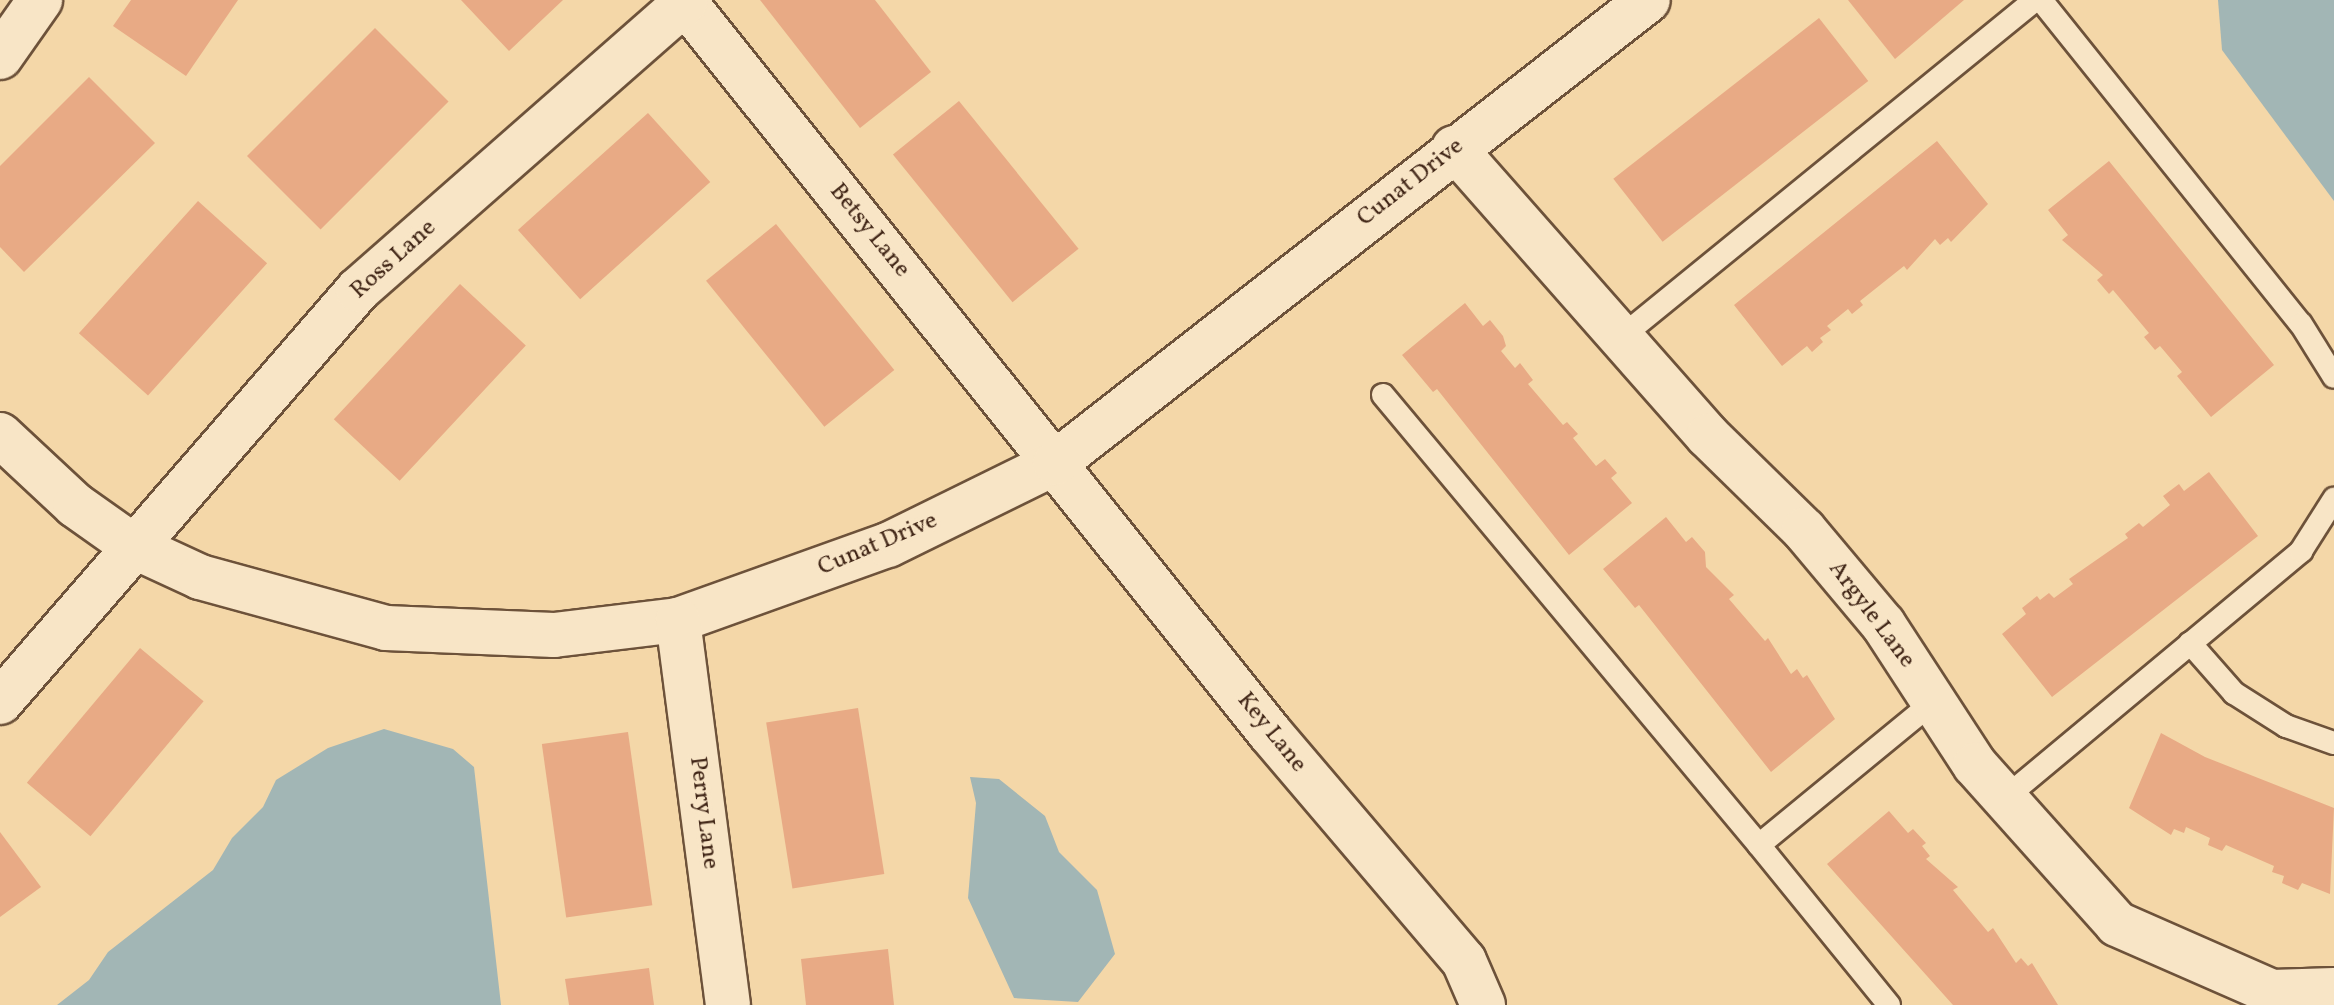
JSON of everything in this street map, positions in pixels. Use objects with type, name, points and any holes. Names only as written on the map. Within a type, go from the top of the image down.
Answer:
[{"type":"street","points":[[0,57],[40,0]]},
{"type":"street","name":"Cunat Drive","points":[[0,435],[75,505],[133,546],[200,577],[386,628],[554,635],[678,620],[888,545],[1055,463],[1454,148],[1648,0]]},
{"type":"street","name":"Betsy Lane","points":[[684,1],[1055,463]]},
{"type":"street","name":"Ross Lane","points":[[0,702],[358,290],[684,1]]},
{"type":"street","name":"Argyle Lane","points":[[1454,148],[1708,436],[1804,530],[1883,624],[1975,765],[2117,924],[2272,992],[2334,990]]},
{"type":"street","name":"Key Lane","points":[[1055,463],[1270,733],[1464,961],[1483,1005]]},
{"type":"street","name":"Perry Lane","points":[[678,620],[728,1005]]},
{"type":"lane","points":[[1620,338],[2038,0],[2301,324],[2334,377]]},
{"type":"lane","points":[[1383,395],[1889,1005]]},
{"type":"lane","points":[[2005,798],[2301,551],[2334,499]]},
{"type":"lane","points":[[2190,643],[2234,693],[2286,726],[2334,743]]},
{"type":"lane","points":[[1759,845],[1934,701]]},
{"type":"shaded area","points":[[2218,0],[2334,0],[2334,201],[2222,50]]},
{"type":"shaded area","points":[[384,729],[453,749],[474,767],[501,1005],[57,1005],[89,980],[108,952],[213,870],[232,838],[263,807],[276,780],[328,748]]},
{"type":"shaded area","points":[[970,777],[999,779],[1045,816],[1059,852],[1097,890],[1115,954],[1078,1002],[1014,998],[968,898],[976,803]]},
{"type":"building","points":[[131,0],[238,0],[186,76],[113,26]]},
{"type":"building","points":[[461,0],[563,0],[509,51]]},
{"type":"building","points":[[760,0],[875,0],[931,72],[860,128]]},
{"type":"building","points":[[1848,0],[1964,0],[1895,59]]},
{"type":"building","points":[[1819,18],[1868,81],[1663,242],[1613,179]]},
{"type":"building","points":[[375,28],[449,102],[321,230],[247,156]]},
{"type":"building","points":[[89,77],[155,143],[24,272],[0,247],[0,166]]},
{"type":"building","points":[[959,101],[1079,249],[1013,302],[893,154]]},
{"type":"building","points":[[648,113],[710,182],[580,299],[518,230]]},
{"type":"building","points":[[1937,141],[1988,204],[1951,242],[1948,238],[1940,245],[1935,239],[1907,270],[1904,266],[1860,301],[1863,305],[1852,314],[1848,309],[1827,326],[1831,330],[1820,338],[1823,342],[1812,352],[1807,346],[1782,366],[1734,305]]},
{"type":"building","points":[[2109,161],[2274,365],[2211,417],[2177,376],[2182,372],[2160,346],[2155,350],[2144,337],[2149,333],[2113,290],[2109,294],[2097,280],[2103,275],[2062,240],[2068,235],[2048,210]]},
{"type":"building","points":[[198,201],[267,263],[148,396],[79,333]]},
{"type":"building","points":[[776,224],[894,370],[824,427],[706,281]]},
{"type":"building","points":[[460,284],[526,345],[400,481],[334,419]]},
{"type":"building","points":[[1465,303],[1483,326],[1490,320],[1503,336],[1506,346],[1501,351],[1515,368],[1520,363],[1533,380],[1528,384],[1563,425],[1567,422],[1578,434],[1573,438],[1596,466],[1605,459],[1617,473],[1611,478],[1632,503],[1569,555],[1437,389],[1433,392],[1402,355]]},
{"type":"building","points":[[2209,472],[2258,536],[2052,697],[2002,634],[2026,614],[2022,608],[2037,596],[2040,600],[2049,593],[2054,598],[2073,584],[2069,579],[2128,538],[2125,534],[2139,523],[2143,527],[2170,505],[2163,496],[2179,484],[2184,491]]},
{"type":"building","points":[[1666,517],[1686,542],[1692,537],[1705,552],[1706,567],[1734,595],[1729,599],[1765,641],[1768,638],[1791,674],[1797,669],[1803,678],[1807,675],[1835,719],[1771,772],[1639,605],[1635,608],[1603,569]]},
{"type":"building","points":[[140,648],[204,701],[90,836],[27,783]]},
{"type":"building","points":[[858,708],[884,874],[792,888],[766,723]]},
{"type":"building","points":[[628,732],[652,905],[566,917],[542,744]]},
{"type":"building","points":[[2161,733],[2205,757],[2334,808],[2330,894],[2302,883],[2298,890],[2282,883],[2284,876],[2272,872],[2274,866],[2226,845],[2222,851],[2208,845],[2210,838],[2186,827],[2184,833],[2174,829],[2171,835],[2129,808]]},
{"type":"building","points":[[1889,811],[1908,833],[1913,829],[1926,843],[1922,846],[1930,856],[1926,859],[1958,887],[1953,890],[1988,932],[1993,928],[2016,963],[2021,958],[2028,966],[2032,963],[2058,1005],[1953,1005],[1827,864]]},
{"type":"building","points":[[0,832],[41,887],[0,917]]},
{"type":"building","points":[[888,949],[894,1005],[806,1005],[801,959]]},
{"type":"building","points":[[649,968],[654,1005],[569,1005],[565,979]]}]
